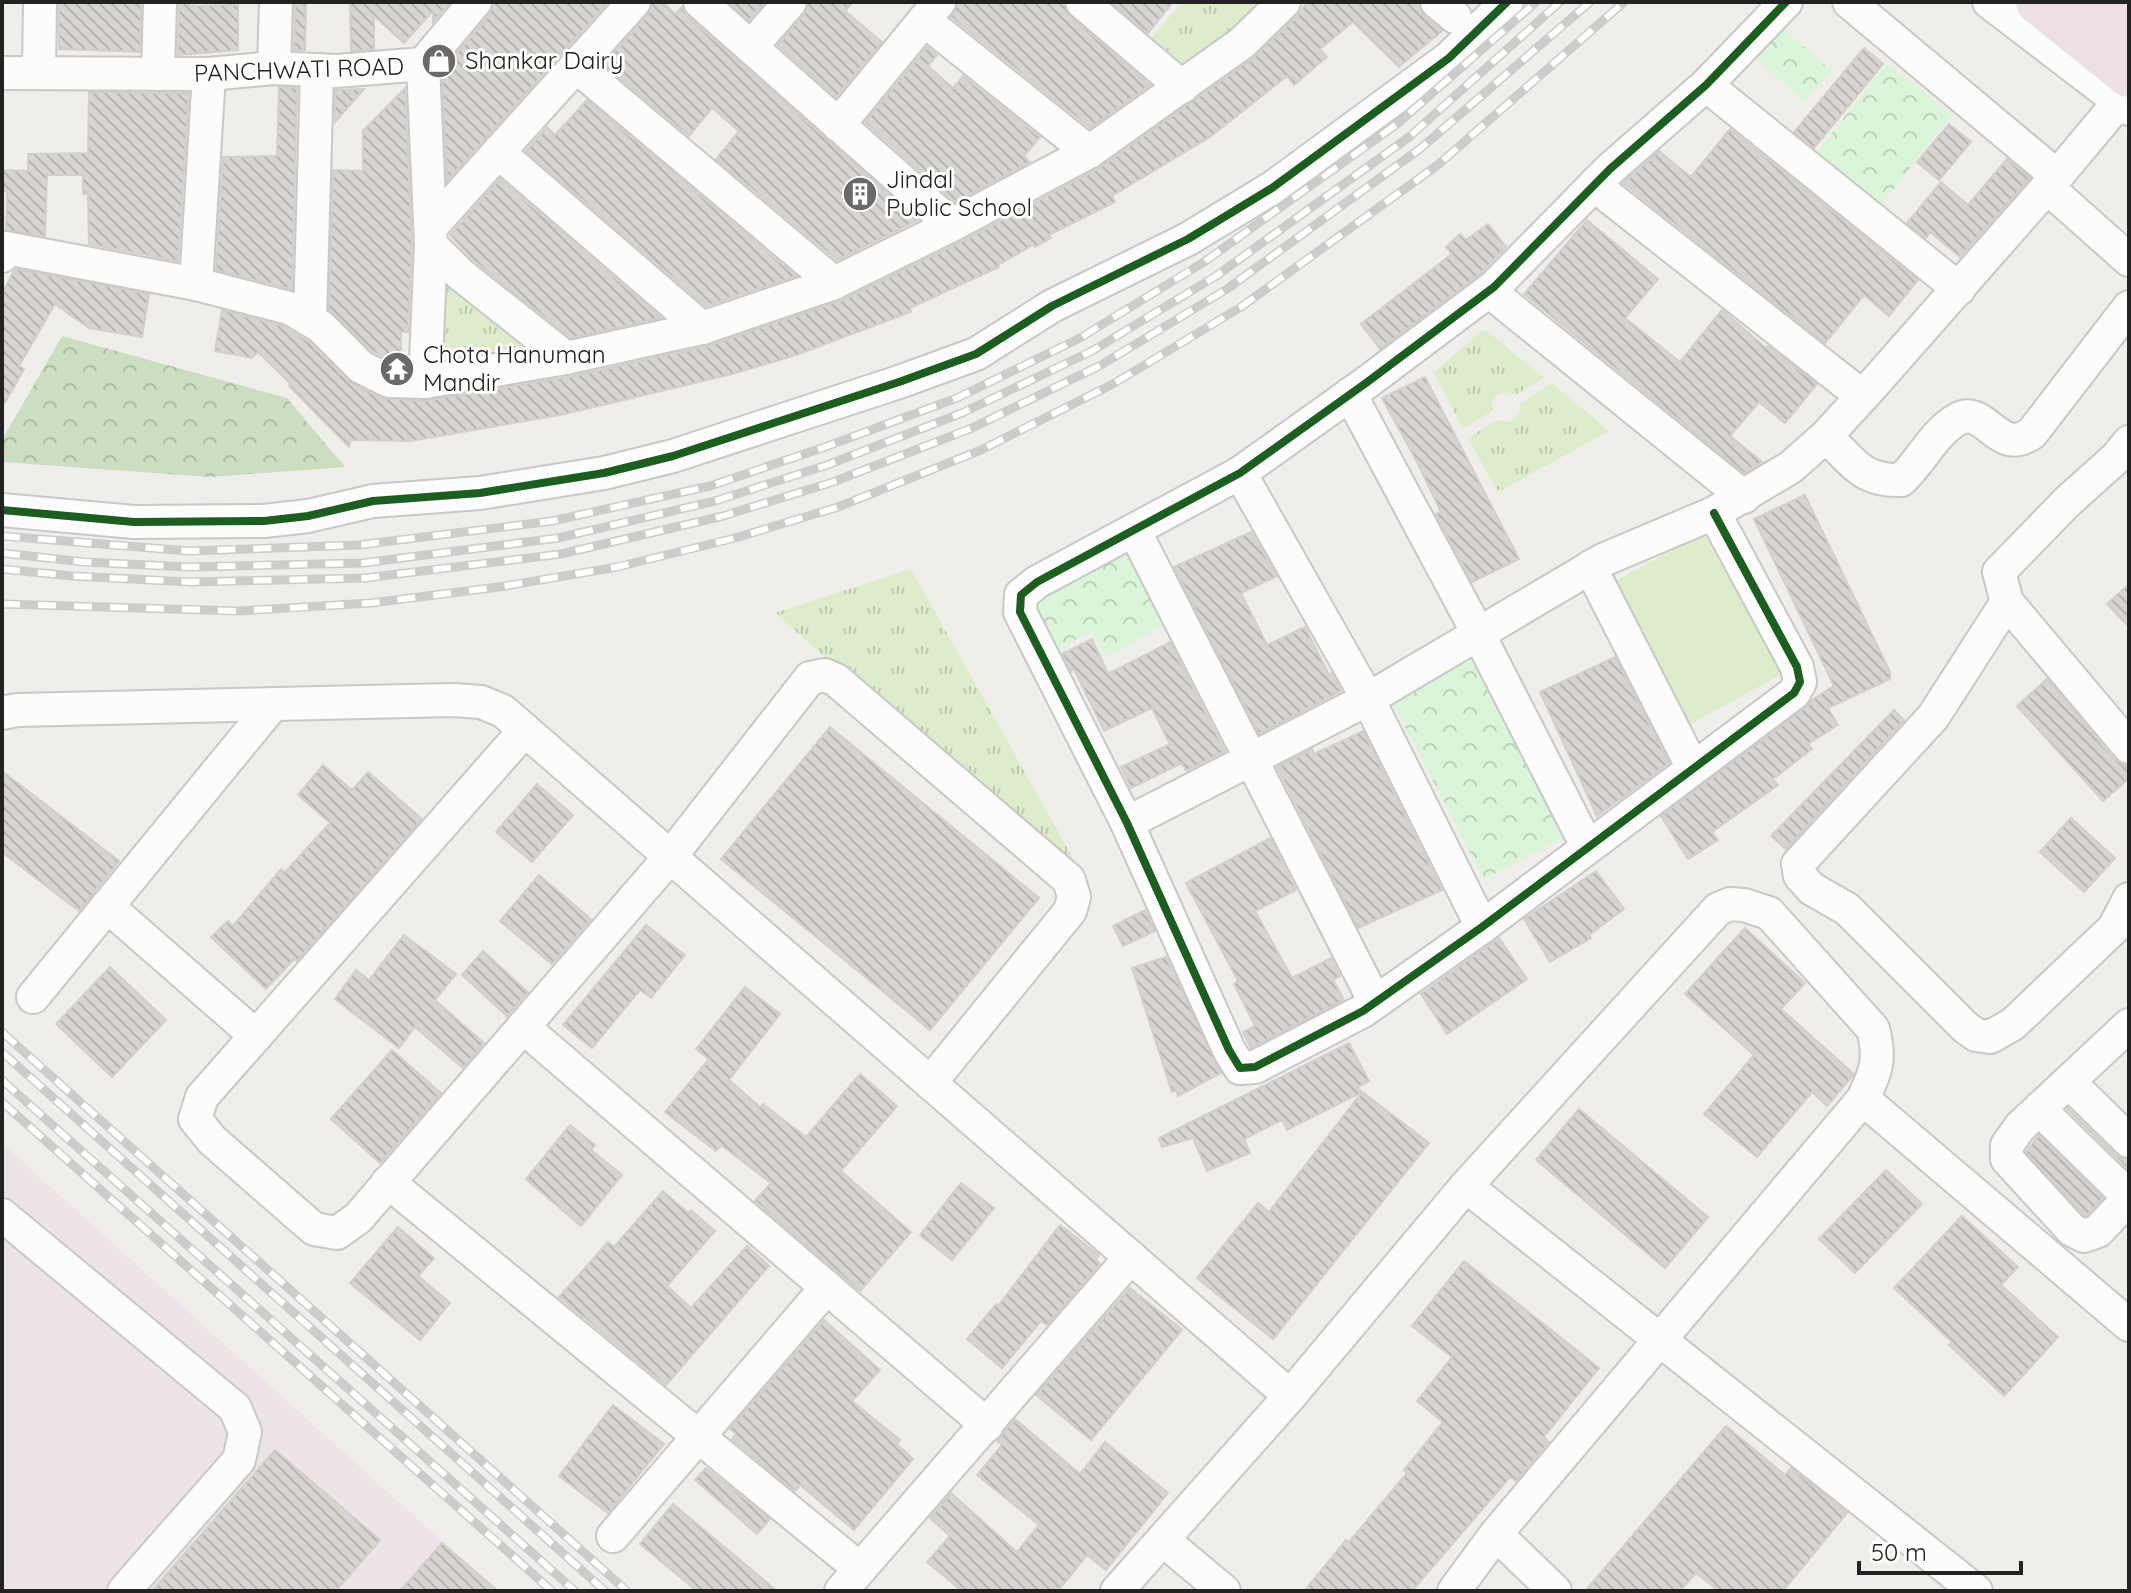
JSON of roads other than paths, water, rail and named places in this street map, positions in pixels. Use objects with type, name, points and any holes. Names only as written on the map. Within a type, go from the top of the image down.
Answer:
[{"type":"highway","points":[[2038,2],[2127,94]]},
{"type":"highway","points":[[2094,2],[2129,30]]},
{"type":"street","points":[[39,73],[40,2]]},
{"type":"street","points":[[158,74],[160,2]]},
{"type":"street","points":[[274,68],[276,2]]},
{"type":"street","points":[[423,64],[475,2]]},
{"type":"street","points":[[566,358],[460,274],[431,236],[498,152],[634,2]]},
{"type":"street","points":[[700,2],[952,225]]},
{"type":"street","points":[[751,47],[790,2]]},
{"type":"street","points":[[1082,2],[1182,87]]},
{"type":"street","points":[[3,250],[196,284],[289,308],[320,326],[361,367],[389,381],[425,382],[566,358],[702,328],[834,283],[952,225],[1089,152],[1242,43],[1283,2]]},
{"type":"street","points":[[2,510],[134,522],[264,521],[321,513],[373,501],[480,493],[604,473],[673,456],[899,382],[976,354],[1052,306],[1188,239],[1272,188],[1449,58],[1507,2]]},
{"type":"street","points":[[1714,513],[1797,667],[1800,682],[1794,693],[1482,927],[1375,1002],[1255,1067],[1240,1068],[1229,1050],[1127,823],[1020,612],[1021,595],[1037,582],[1240,473],[1489,291],[1594,185],[1706,85],[1786,2]]},
{"type":"street","points":[[1849,2],[2052,181],[2129,260]]},
{"type":"street","points":[[1127,823],[1368,699],[1590,567],[1744,497],[1791,467],[1826,436],[1959,289],[2127,94],[1989,2]]},
{"type":"street","points":[[838,125],[932,11],[1089,152]]},
{"type":"street","name":"PANCHWATI ROAD","points":[[2,73],[209,74],[274,68],[317,70],[423,64],[431,236],[425,382]]},
{"type":"street","points":[[577,67],[834,283]]},
{"type":"street","points":[[310,320],[317,70]]},
{"type":"street","points":[[196,284],[209,74]]},
{"type":"street","points":[[1706,85],[1959,289]]},
{"type":"street","points":[[498,152],[702,328]]},
{"type":"street","points":[[1594,185],[1862,396]]},
{"type":"street","points":[[1489,291],[1744,497]]},
{"type":"street","points":[[1826,436],[1863,472],[1881,480],[1901,480],[1915,468],[1940,434],[1960,417],[1982,421],[2000,435],[2021,441],[2032,433],[2129,307]]},
{"type":"street","points":[[1350,394],[1587,846]]},
{"type":"street","points":[[2129,442],[1999,572],[2007,602],[2129,747]]},
{"type":"street","points":[[1240,473],[1368,699],[1482,927]]},
{"type":"street","points":[[1134,530],[1375,1002]]},
{"type":"street","points":[[1590,567],[1693,768]]},
{"type":"street","points":[[2007,602],[1933,717],[1798,864],[1800,876],[1812,889],[1847,909],[1965,1027],[1976,1035],[1990,1037],[2013,1024],[2114,928],[2129,899]]},
{"type":"street","points":[[525,730],[202,1097],[195,1119],[212,1140],[314,1229],[337,1233],[358,1218],[670,857],[810,678],[825,675],[836,680],[1069,880],[1074,897],[1070,911],[930,1083]]},
{"type":"street","points":[[2,713],[17,710],[453,700],[481,702],[503,711],[1290,1396]]},
{"type":"street","points":[[33,997],[273,704]]},
{"type":"street","points":[[1117,1591],[1290,1396],[1466,1186],[1718,909],[1730,904],[1744,905],[1769,913],[1873,1029],[1877,1046],[1876,1071],[1863,1099],[1658,1339],[1496,1534],[1454,1591]]},
{"type":"street","points":[[107,906],[256,1036]]},
{"type":"street","points":[[2039,1109],[2129,1198],[2098,1231],[2084,1236],[2072,1230],[2007,1159],[2007,1145],[2020,1127],[2039,1109],[2069,1082],[2129,1025]]},
{"type":"street","points":[[523,1027],[987,1425]]},
{"type":"street","points":[[2069,1082],[2129,1141]]},
{"type":"street","points":[[1863,1099],[2129,1325]]},
{"type":"street","points":[[388,1182],[698,1436],[851,1580],[1131,1257]]},
{"type":"street","points":[[1466,1186],[1976,1591]]},
{"type":"street","points":[[2,1215],[235,1408],[245,1432],[239,1460],[124,1591]]},
{"type":"street","points":[[613,1536],[827,1287]]},
{"type":"street","points":[[1496,1534],[1555,1591]]},
{"type":"street","points":[[1163,1540],[1224,1591]]},
{"type":"railway","points":[[2,536],[189,551],[359,545],[552,521],[710,486],[822,448],[957,398],[1080,338],[1204,262],[1397,124],[1536,2]]},
{"type":"railway","points":[[2,553],[84,562],[189,567],[363,563],[558,538],[715,501],[827,465],[962,413],[1092,351],[1216,276],[1409,137],[1560,2]]},
{"type":"railway","points":[[2,569],[191,582],[365,578],[561,554],[723,516],[833,482],[972,428],[1101,365],[1227,289],[1421,148],[1590,2]]},
{"type":"railway","points":[[2,604],[239,611],[371,603],[499,587],[617,567],[735,538],[838,507],[981,450],[1113,384],[1241,307],[1439,164],[1624,2]]},
{"type":"railway","points":[[2,1032],[627,1591]]},
{"type":"railway","points":[[2,1052],[605,1591]]},
{"type":"railway","points":[[2,1080],[575,1591]]},
{"type":"railway","points":[[2,1102],[552,1591]]},
{"type":"place","name":"Shankar Dairy","points":[[439,61]]},
{"type":"place","name":"Jindal Public School","points":[[860,194]]},
{"type":"place","name":"Chota Hanuman Mandir","points":[[397,369]]}]
